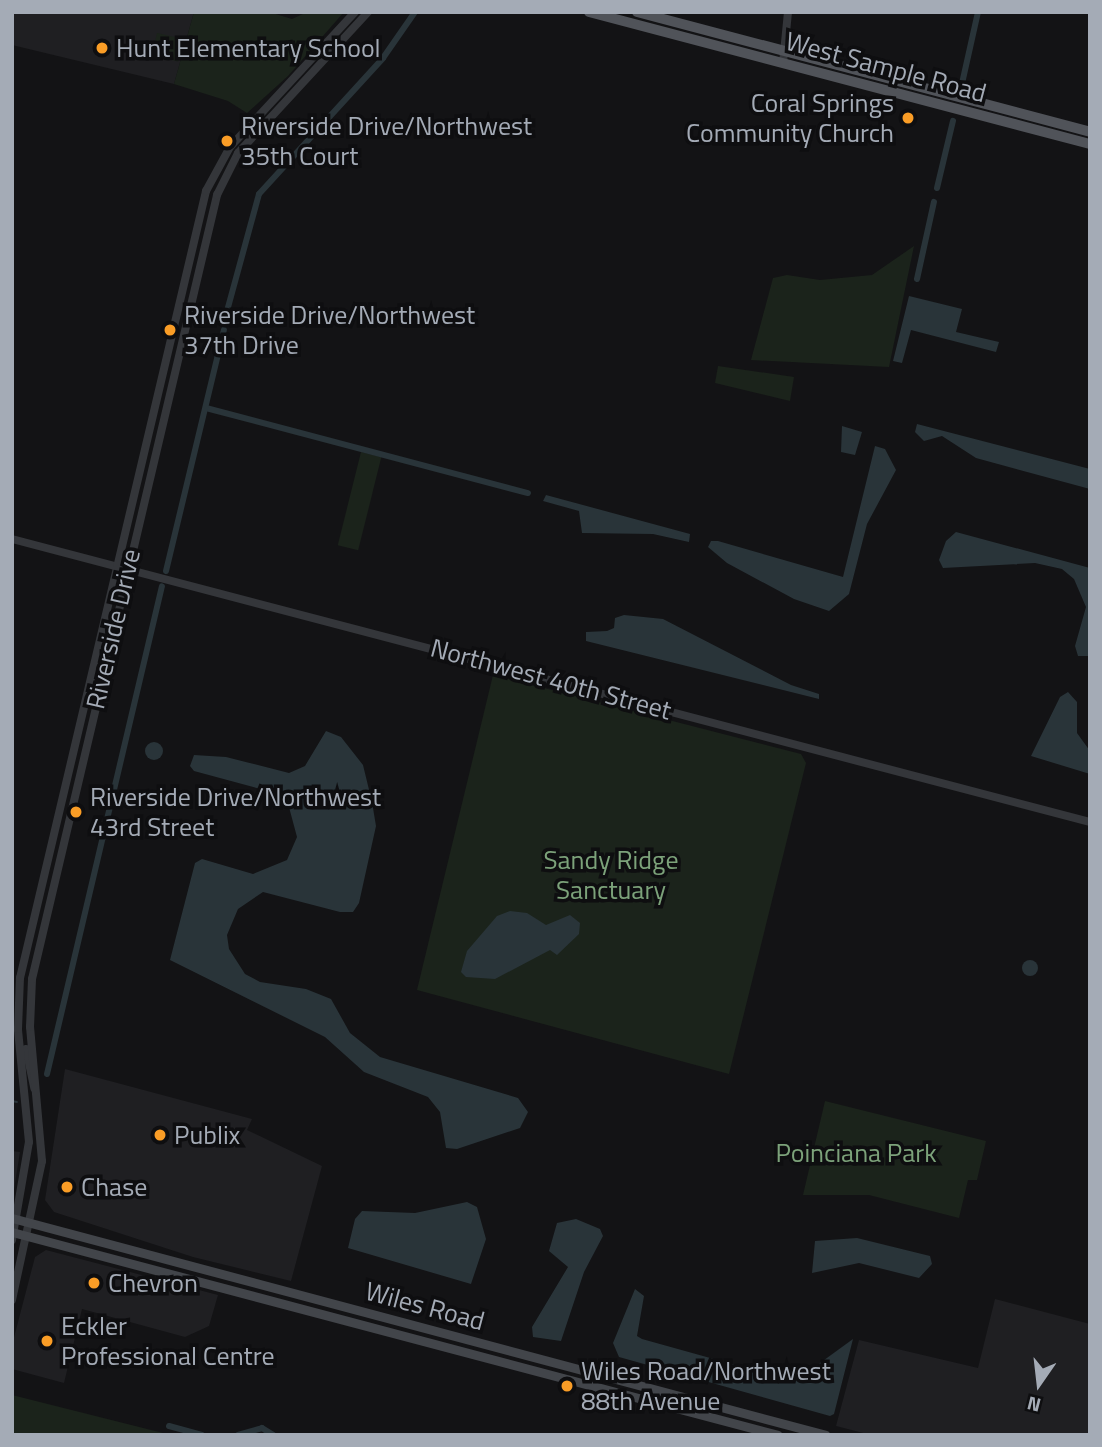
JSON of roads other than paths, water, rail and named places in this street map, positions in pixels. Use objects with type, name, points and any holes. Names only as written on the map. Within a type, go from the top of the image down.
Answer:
[{"type":"main road","name":"West Sample Road","points":[[589,12],[1090,132]]},
{"type":"main road","name":"West Sample Road","points":[[637,12],[784,58],[1090,144]]},
{"type":"main road","name":"Wiles Road","points":[[15,1219],[826,1435]]},
{"type":"main road","name":"Wiles Road","points":[[13,1235],[28,1235],[778,1435]]},
{"type":"street","name":"Riverside Drive","points":[[12,1300],[42,1161],[30,1027],[32,979],[206,191],[230,148],[355,12]]},
{"type":"street","name":"Riverside Drive","points":[[13,1235],[29,1142],[20,1041],[20,978],[209,224],[225,174],[256,133],[368,12]]},
{"type":"street","points":[[784,58],[788,12]]},
{"type":"street","name":"Northwest 40th Street","points":[[12,539],[1090,822]]},
{"type":"street","points":[[20,1041],[38,1093]]},
{"type":"waterway","points":[[227,311],[259,194],[383,58],[415,12]]},
{"type":"waterway","points":[[961,88],[978,12]]},
{"type":"waterway","points":[[937,188],[953,121]]},
{"type":"waterway","points":[[917,279],[934,202]]},
{"type":"waterway","points":[[166,571],[224,330]]},
{"type":"waterway","points":[[206,408],[528,493]]},
{"type":"waterway","points":[[47,1074],[162,586]]},
{"type":"waterway","points":[[12,1101],[17,1102]]},
{"type":"waterway","points":[[169,1426],[202,1435]]},
{"type":"waterway","points":[[238,1435],[262,1428],[273,1435]]},
{"type":"place","name":"Hunt Elementary School","points":[[102,48]]},
{"type":"place","name":"Coral Springs Community Church","points":[[908,118]]},
{"type":"place","name":"Riverside Drive/Northwest 35th Court","points":[[227,141]]},
{"type":"place","name":"Riverside Drive/Northwest 37th Drive","points":[[170,330]]},
{"type":"place","name":"Riverside Drive/Northwest 43rd Street","points":[[76,812]]},
{"type":"place","name":"Publix","points":[[160,1135]]},
{"type":"place","name":"Chase","points":[[67,1187]]},
{"type":"place","name":"Chevron","points":[[94,1283]]},
{"type":"place","name":"Eckler Professional Centre","points":[[47,1341]]},
{"type":"place","name":"Wiles Road/Northwest 88th Avenue","points":[[567,1386]]},
{"type":"park label","name":"Sandy Ridge Sanctuary","points":[[611,875]]},
{"type":"park label","name":"Poinciana Park","points":[[856,1153]]}]
